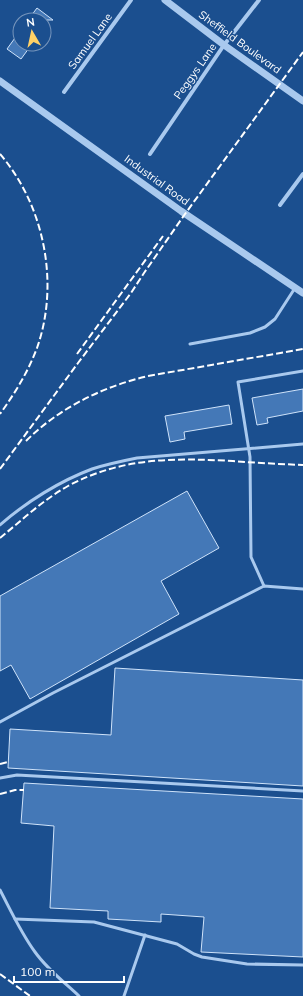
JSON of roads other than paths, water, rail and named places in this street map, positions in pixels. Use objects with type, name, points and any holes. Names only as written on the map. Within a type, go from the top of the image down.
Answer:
[{"type":"street","name":"Samuel Lane","points":[[64,92],[131,0]]},
{"type":"street","name":"Sheffield Boulevard","points":[[165,0],[224,45],[303,101]]},
{"type":"street","name":"Peggys Lane","points":[[150,154],[224,45],[259,0]]},
{"type":"street","name":"Industrial Road","points":[[0,81],[181,211],[303,293]]},
{"type":"street","points":[[280,205],[303,174]]},
{"type":"lane","points":[[190,344],[250,333],[265,327],[274,318],[295,288]]},
{"type":"lane","points":[[264,586],[251,557],[250,462],[238,382],[303,371]]},
{"type":"lane","points":[[0,525],[10,516],[47,491],[92,469],[113,463],[137,458],[303,444]]},
{"type":"lane","points":[[0,722],[53,693],[264,586],[303,589]]},
{"type":"lane","points":[[0,778],[17,775],[303,791]]},
{"type":"lane","points":[[0,890],[35,953],[79,996]]},
{"type":"lane","points":[[15,919],[94,922],[177,944],[202,957],[247,964],[303,965]]},
{"type":"lane","points":[[124,996],[145,935]]},
{"type":"railway","points":[[0,469],[131,293],[185,214],[303,52]]},
{"type":"railway","points":[[0,154],[15,174],[28,197],[44,246],[47,272],[47,297],[44,323],[37,348],[21,382],[0,414]]},
{"type":"railway","points":[[77,354],[163,236]]},
{"type":"railway","points":[[26,441],[53,418],[67,409],[82,400],[114,386],[148,376],[303,349]]},
{"type":"railway","points":[[0,538],[41,504],[68,486],[88,476],[108,469],[169,460],[233,461],[303,465]]},
{"type":"railway","points":[[0,764],[8,762]]},
{"type":"railway","points":[[0,794],[15,790],[24,790]]},
{"type":"railway","points":[[0,974],[30,996]]}]
